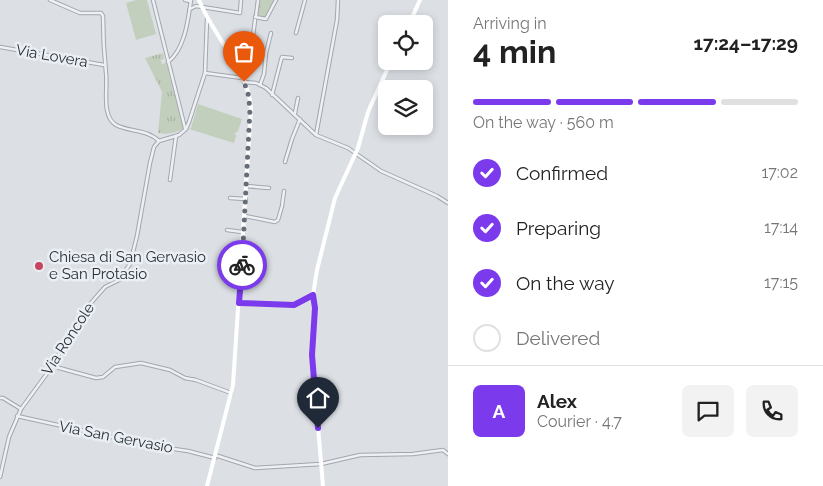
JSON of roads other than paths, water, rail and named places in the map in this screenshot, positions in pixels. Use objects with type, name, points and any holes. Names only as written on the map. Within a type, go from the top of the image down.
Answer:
[{"type":"main road","points":[[199,0],[211,25],[244,82],[248,93],[250,109],[244,232],[232,394],[207,486]]},
{"type":"main road","points":[[412,15],[420,0]]},
{"type":"main road","points":[[323,486],[312,355],[315,308],[313,295],[317,270],[335,198],[356,152],[368,112],[387,70]]},
{"type":"street","points":[[50,0],[80,13],[101,13],[103,16],[104,65],[106,74],[105,97],[109,118],[117,125],[153,135],[159,140],[176,136],[186,129],[204,73],[208,18]]},
{"type":"street","points":[[153,0],[186,129]]},
{"type":"street","points":[[168,62],[176,53],[184,35],[190,10],[190,1],[185,0]]},
{"type":"street","points":[[190,10],[199,0]]},
{"type":"street","points":[[193,7],[240,13],[241,0]]},
{"type":"street","points":[[234,63],[251,52],[258,0]]},
{"type":"street","points":[[255,18],[266,19],[276,0]]},
{"type":"street","points":[[296,33],[305,0]]},
{"type":"street","points":[[316,135],[336,27],[338,0]]},
{"type":"street","points":[[206,28],[211,25]]},
{"type":"street","points":[[260,85],[272,33]]},
{"type":"street","name":"Via Lovera","points":[[0,47],[104,65]]},
{"type":"street","points":[[272,95],[282,57],[292,58]]},
{"type":"street","points":[[204,73],[242,78]]},
{"type":"street","points":[[244,82],[260,85],[316,135],[356,152],[381,171],[437,196],[448,203]]},
{"type":"street","points":[[294,114],[298,98]]},
{"type":"street","points":[[286,162],[300,119]]},
{"type":"street","points":[[170,180],[176,136]]},
{"type":"street","name":"Via Roncole","points":[[0,477],[9,437],[21,409],[52,366],[82,313],[105,287],[119,280],[130,264],[150,163],[154,147],[159,140]]},
{"type":"street","points":[[246,186],[269,188]]},
{"type":"street","points":[[245,216],[275,222],[278,220],[284,191]]},
{"type":"street","points":[[230,198],[246,199]]},
{"type":"street","points":[[227,230],[244,232]]},
{"type":"street","points":[[239,303],[294,305],[313,295]]},
{"type":"street","points":[[52,366],[96,378],[103,377],[115,367],[141,363],[170,370],[185,378],[196,380],[232,394]]},
{"type":"street","points":[[0,398],[21,409]]},
{"type":"street","name":"Via San Gervasio","points":[[17,416],[153,446],[215,456],[255,468],[321,464],[360,456],[413,454],[443,450],[448,454]]},
{"type":"street","points":[[0,456],[5,451]]},
{"type":"place","name":"Chiesa di San Gervasio e San Protasio","points":[[39,266]]}]
